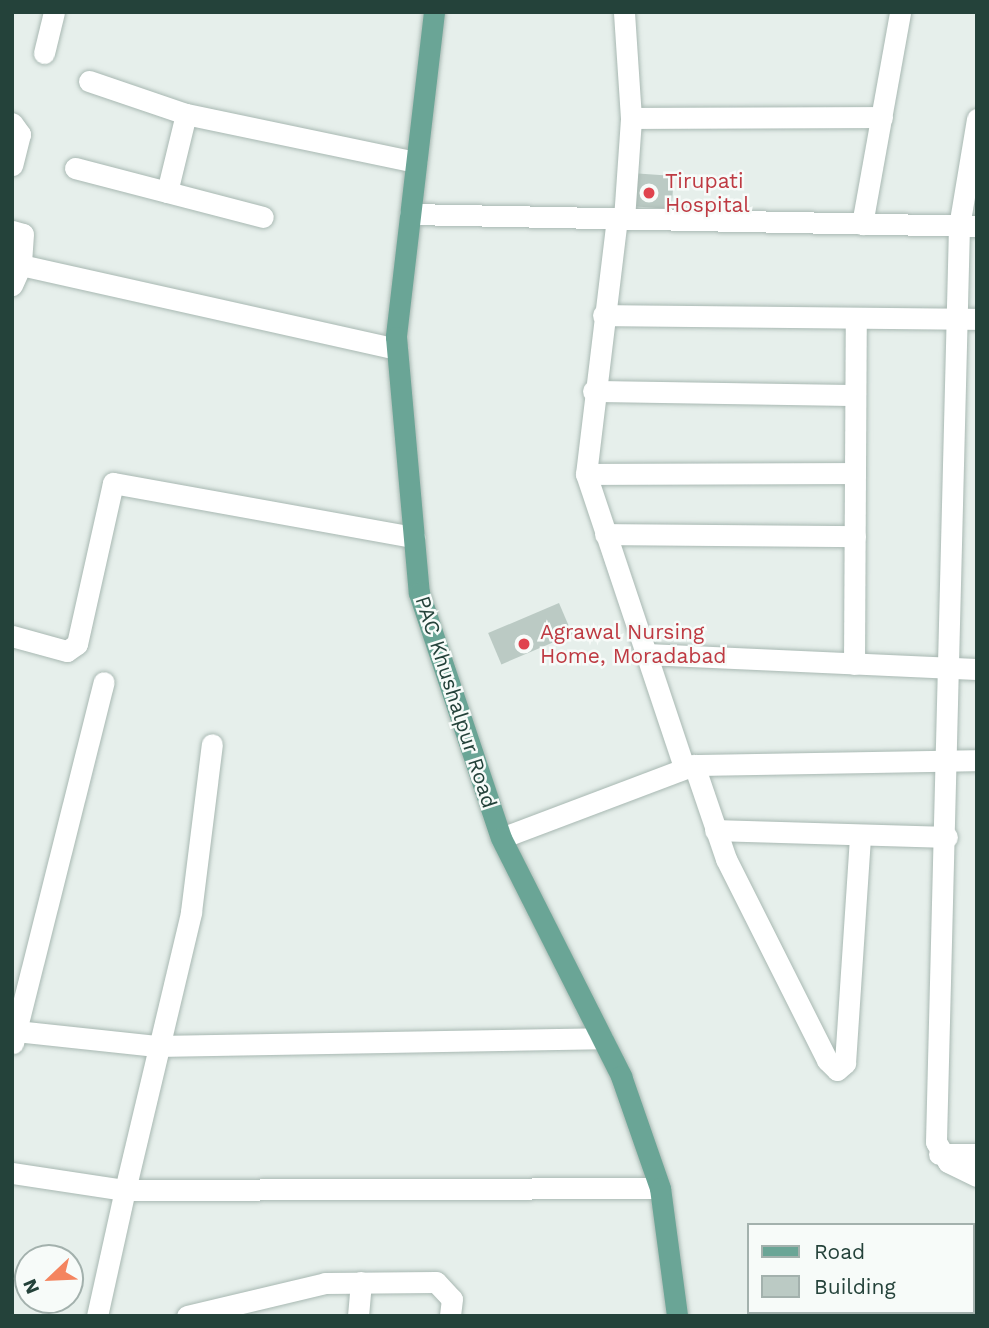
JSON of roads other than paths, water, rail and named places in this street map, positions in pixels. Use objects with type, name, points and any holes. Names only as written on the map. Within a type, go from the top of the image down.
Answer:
[{"type":"main road","name":"PAC Khushalpur Road","points":[[434,12],[397,349],[419,593],[501,838],[621,1076],[660,1188],[677,1316]]},
{"type":"street","points":[[44,53],[54,12]]},
{"type":"street","points":[[624,12],[631,118],[620,218],[593,391],[586,474],[646,654],[715,830],[827,1060],[838,1070],[845,1063],[860,835]]},
{"type":"street","points":[[862,224],[900,12]]},
{"type":"street","points":[[89,81],[186,114],[416,162]]},
{"type":"street","points":[[167,192],[186,114]]},
{"type":"street","points":[[631,118],[882,117]]},
{"type":"street","points":[[939,1154],[952,668],[968,319],[968,226],[977,119]]},
{"type":"street","points":[[12,123],[20,134],[12,165]]},
{"type":"street","points":[[75,169],[263,217]]},
{"type":"street","points":[[410,214],[968,226]]},
{"type":"street","points":[[12,231],[23,234],[21,265],[12,285]]},
{"type":"street","points":[[21,265],[397,349]]},
{"type":"street","points":[[603,315],[968,319]]},
{"type":"street","points":[[854,664],[856,318]]},
{"type":"street","points":[[593,391],[855,395]]},
{"type":"street","points":[[586,474],[855,473]]},
{"type":"street","points":[[12,636],[67,651],[77,644],[113,483],[414,537]]},
{"type":"street","points":[[605,534],[855,536]]},
{"type":"street","points":[[646,654],[977,669]]},
{"type":"street","points":[[104,682],[14,1038],[156,1046],[602,1038]]},
{"type":"street","points":[[97,1316],[156,1046],[191,912],[212,744]]},
{"type":"street","points":[[501,838],[689,766],[977,760]]},
{"type":"street","points":[[715,830],[947,837]]},
{"type":"street","points":[[939,1154],[977,1154]]},
{"type":"street","points":[[939,1154],[977,1176]]},
{"type":"street","points":[[12,1173],[125,1190],[660,1188]]},
{"type":"street","points":[[187,1316],[303,1287],[436,1282],[452,1299],[450,1316]]},
{"type":"street","points":[[358,1316],[361,1283]]},
{"type":"place","name":"Tirupati Hospital","points":[[649,193]]},
{"type":"place","name":"Agrawal Nursing Home, Moradabad","points":[[524,644]]}]
